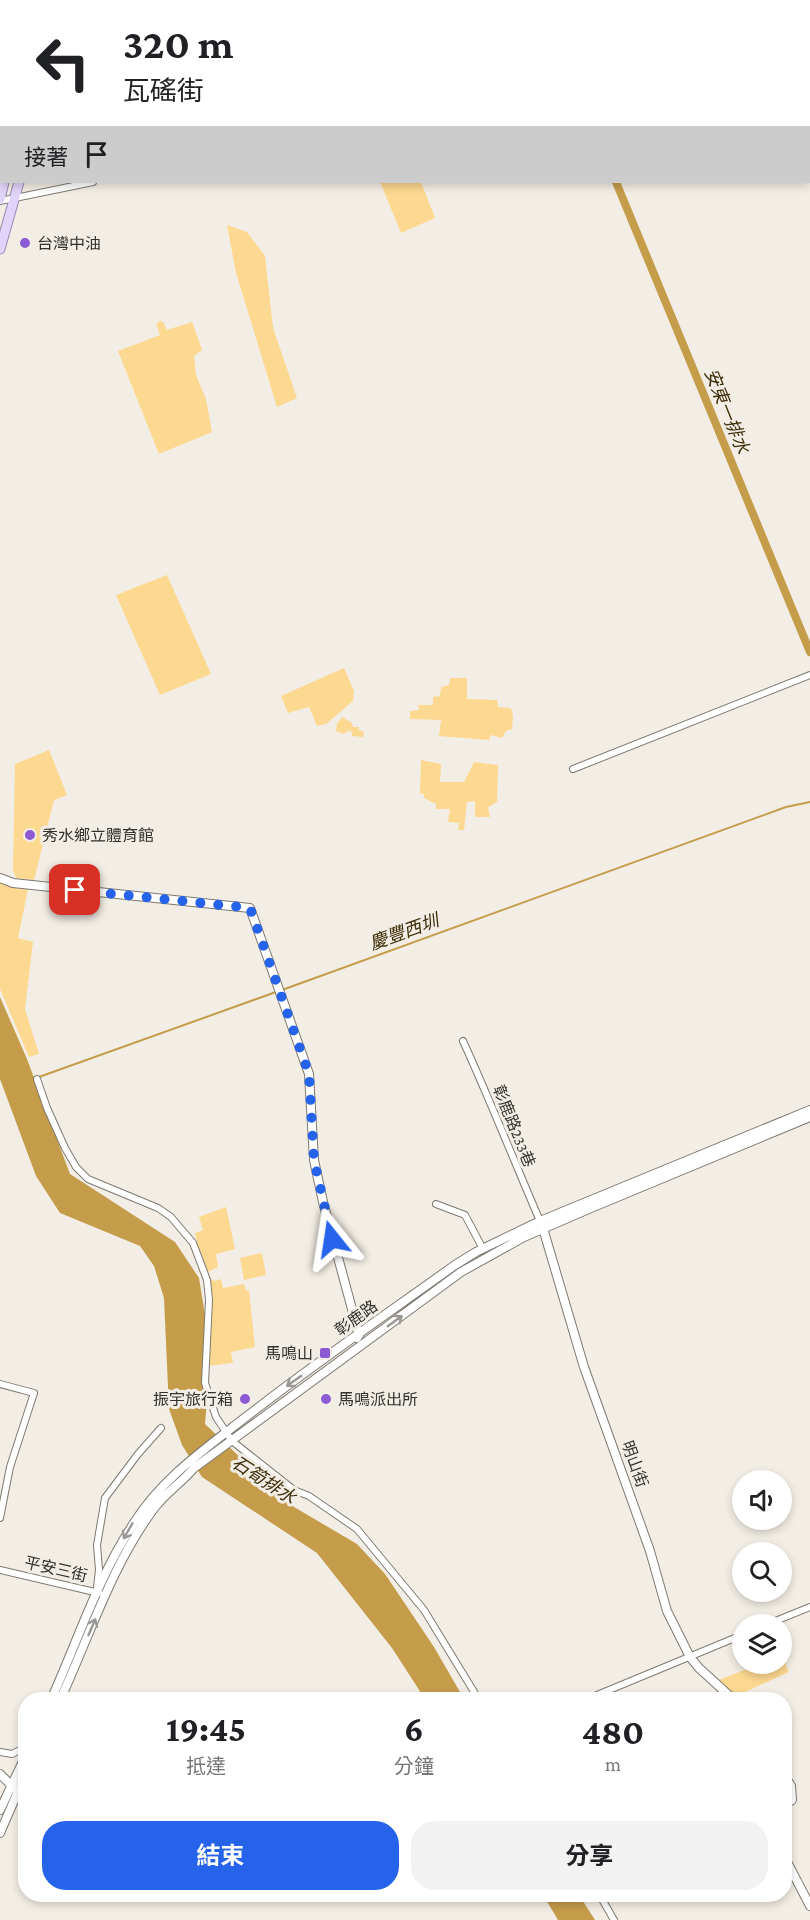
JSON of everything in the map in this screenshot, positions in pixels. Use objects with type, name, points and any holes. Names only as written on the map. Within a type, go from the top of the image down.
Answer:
[{"type":"main road","points":[[0,200],[4,183]]},
{"type":"main road","points":[[0,249],[19,183]]},
{"type":"main road","points":[[0,878],[13,883],[250,908],[309,1074],[314,1160],[359,1335],[348,1356]]},
{"type":"main road","name":"彰鹿路","points":[[63,1692],[129,1547],[156,1506],[194,1468],[348,1356],[483,1249],[591,1208],[804,1117],[810,1110]]},
{"type":"main road","name":"彰鹿路","points":[[54,1692],[96,1592],[133,1523],[150,1500],[194,1456],[268,1399],[458,1269],[524,1237],[542,1225]]},
{"type":"main road","name":"明山街","points":[[542,1225],[584,1366],[650,1551],[667,1611],[690,1657],[710,1680],[724,1692]]},
{"type":"main road","points":[[0,1774],[14,1788]]},
{"type":"main road","points":[[14,1788],[18,1777]]},
{"type":"main road","points":[[0,1833],[3,1806],[18,1783]]},
{"type":"main road","points":[[792,1871],[810,1906]]},
{"type":"street","points":[[0,200],[88,183]]},
{"type":"street","points":[[573,769],[810,675]]},
{"type":"street","name":"彰鹿路233巷","points":[[463,1041],[495,1110],[510,1152],[542,1225]]},
{"type":"street","points":[[38,1079],[64,1149],[76,1167],[88,1179],[158,1208],[171,1217],[193,1243],[207,1280],[209,1300],[205,1383],[224,1434],[230,1442],[294,1490],[309,1496],[357,1529],[424,1610],[474,1692]]},
{"type":"street","points":[[436,1204],[465,1215],[483,1249]]},
{"type":"street","points":[[0,1384],[34,1393],[4,1479],[0,1518]]},
{"type":"street","points":[[96,1592],[99,1570],[97,1545],[105,1498],[161,1428]]},
{"type":"street","name":"平安三街","points":[[0,1570],[105,1596]]},
{"type":"street","points":[[792,1614],[810,1607]]},
{"type":"street","points":[[605,1692],[732,1639]]},
{"type":"street","points":[[0,1752],[12,1754],[18,1751]]},
{"type":"street","points":[[604,1902],[614,1920]]},
{"type":"shaded area","points":[[380,183],[421,183],[435,218],[401,233]]},
{"type":"shaded area","points":[[227,225],[247,232],[265,256],[273,328],[297,398],[277,407],[236,273]]},
{"type":"shaded area","points":[[160,321],[167,330],[192,322],[202,350],[194,356],[196,375],[206,399],[212,432],[159,454],[118,351],[160,335],[156,324]]},
{"type":"shaded area","points":[[167,575],[211,674],[160,695],[116,595]]},
{"type":"shaded area","points":[[344,668],[354,691],[353,701],[326,724],[317,726],[309,707],[288,713],[281,696]]},
{"type":"shaded area","points":[[450,678],[467,678],[467,699],[497,700],[498,707],[511,708],[512,729],[506,731],[502,738],[491,735],[489,740],[439,736],[441,720],[410,719],[410,711],[419,710],[418,705],[433,705],[433,697],[440,696],[441,687],[449,685]]},
{"type":"shaded area","points":[[342,717],[352,723],[353,727],[359,727],[359,730],[364,732],[363,737],[352,736],[351,730],[343,734],[336,731],[337,724]]},
{"type":"shaded area","name":"秀水鄉立體育館","points":[[49,750],[67,795],[54,800],[34,880],[16,878],[13,870],[15,764]]},
{"type":"shaded area","points":[[421,760],[441,764],[440,782],[464,782],[474,762],[498,765],[497,802],[488,807],[490,817],[475,817],[475,801],[467,802],[464,830],[458,830],[459,823],[448,822],[450,809],[436,809],[436,804],[424,798],[424,794],[420,794]]},
{"type":"shaded area","points":[[0,881],[28,889],[18,938],[33,942],[25,1009],[39,1054],[29,1057],[0,989]]},
{"type":"shaded area","points":[[0,997],[27,1059],[70,1174],[175,1242],[199,1278],[208,1348],[202,1376],[207,1400],[205,1424],[289,1504],[357,1544],[385,1574],[434,1647],[460,1692],[420,1692],[392,1648],[317,1553],[202,1477],[182,1445],[169,1409],[164,1298],[154,1266],[140,1246],[60,1213],[36,1176],[0,1079]]},
{"type":"shaded area","points":[[226,1207],[235,1249],[216,1254],[218,1267],[206,1273],[195,1233],[203,1230],[199,1217]]},
{"type":"shaded area","points":[[262,1253],[266,1275],[244,1280],[240,1258]]},
{"type":"shaded area","points":[[206,1277],[215,1281],[221,1279],[223,1288],[244,1284],[246,1291],[249,1290],[255,1347],[231,1352],[233,1363],[206,1366]]},
{"type":"shaded area","points":[[734,1674],[785,1674],[745,1692],[728,1692],[716,1681]]},
{"type":"shaded area","points":[[547,1902],[583,1902],[595,1920],[558,1920]]},
{"type":"waterway","name":"安東一排水","points":[[616,183],[810,652]]},
{"type":"waterway","name":"慶豐西圳","points":[[282,990],[786,807],[810,802]]},
{"type":"waterway","name":"慶豐西圳","points":[[39,1077],[276,992]]},
{"type":"place","name":"台灣中油","points":[[25,243]]},
{"type":"place","name":"秀水鄉立體育館","points":[[30,835]]},
{"type":"place","name":"馬鳴山","points":[[325,1353]]},
{"type":"place","name":"振宇旅行箱","points":[[245,1399]]},
{"type":"place","name":"馬鳴派出所","points":[[326,1399]]},
{"type":"route","points":[[75,890],[250,908],[309,1074],[314,1160],[332,1239]]},
{"type":"water label","name":"石筍排水","points":[[264,1480]]}]
